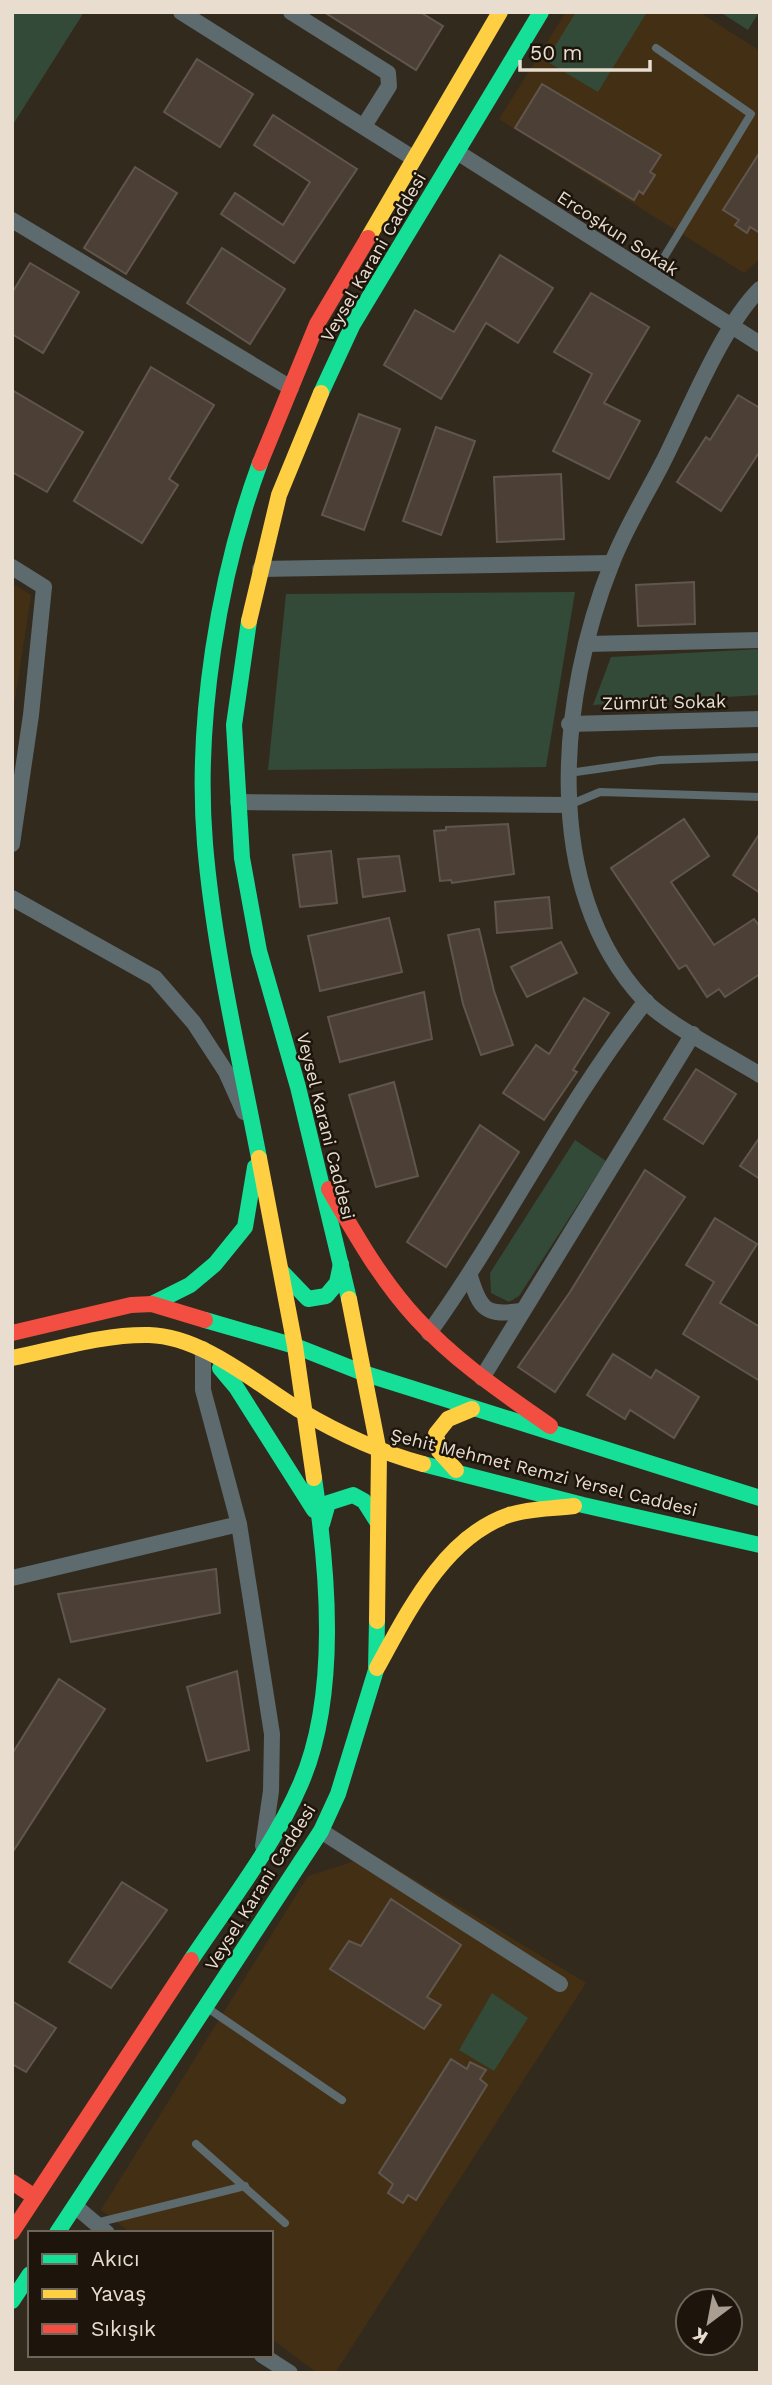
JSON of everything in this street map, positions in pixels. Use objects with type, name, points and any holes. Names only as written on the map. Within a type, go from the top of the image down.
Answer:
[{"type":"main road","name":"Veysel Karani Caddesi","points":[[12,2231],[263,1852],[304,1779],[319,1717],[327,1655],[322,1524],[295,1346],[216,932],[207,855],[205,714],[229,560],[259,466],[290,388],[317,324],[500,12]]},
{"type":"main road","name":"Veysel Karani Caddesi","points":[[58,2231],[321,1831],[338,1794],[376,1670],[379,1452],[366,1374],[341,1264],[298,1087],[259,951],[242,858],[234,725],[245,641],[260,569],[279,495],[316,402],[353,324],[541,12]]},
{"type":"main road","points":[[152,1304],[190,1285],[215,1264],[245,1227],[253,1189],[257,1144]]},
{"type":"main road","points":[[318,1172],[380,1275],[429,1333],[482,1378],[563,1435]]},
{"type":"main road","points":[[280,1269],[293,1287],[308,1299],[326,1296],[337,1283],[341,1264]]},
{"type":"main road","name":"Şehit Mehmet Remzi Yersel Caddesi","points":[[12,1333],[131,1305],[152,1304],[295,1346],[366,1374],[472,1409],[760,1498]]},
{"type":"main road","name":"Şehit Mehmet Remzi Yersel Caddesi","points":[[12,1358],[113,1337],[152,1335],[203,1349],[303,1412],[379,1452],[583,1505],[760,1545]]},
{"type":"main road","points":[[203,1349],[236,1387],[322,1524]]},
{"type":"main road","points":[[460,1473],[440,1458],[434,1441],[439,1425],[454,1414],[472,1409]]},
{"type":"main road","points":[[322,1524],[328,1503],[342,1494],[357,1495],[371,1507],[379,1525]]},
{"type":"main road","points":[[376,1670],[435,1572],[467,1539],[506,1516],[583,1505]]},
{"type":"main road","points":[[12,2182],[35,2197]]},
{"type":"main road","points":[[12,2301],[28,2277]]},
{"type":"street","points":[[181,12],[413,158]]},
{"type":"street","points":[[291,12],[388,73],[389,86],[364,127]]},
{"type":"street","name":"Ercoşkun Sokak","points":[[457,152],[760,344]]},
{"type":"street","points":[[15,227],[290,388]]},
{"type":"street","points":[[760,289],[731,327],[612,563],[587,644],[569,724],[569,805],[583,889],[604,948],[646,1001],[693,1034],[760,1074]]},
{"type":"street","points":[[260,569],[612,563]]},
{"type":"street","points":[[12,567],[44,587],[32,715],[12,844]]},
{"type":"street","points":[[587,644],[760,640]]},
{"type":"street","name":"Zümrüt Sokak","points":[[569,724],[760,719]]},
{"type":"street","points":[[239,802],[569,805]]},
{"type":"street","points":[[12,898],[155,978],[194,1023],[226,1072],[257,1144]]},
{"type":"street","points":[[429,1333],[470,1276],[616,1038],[646,1001]]},
{"type":"street","points":[[482,1378],[693,1034]]},
{"type":"street","points":[[470,1276],[477,1299],[486,1310],[500,1314],[521,1311]]},
{"type":"street","points":[[203,1349],[203,1390],[239,1524],[272,1734],[271,1791],[263,1852]]},
{"type":"street","points":[[12,1578],[239,1524]]},
{"type":"street","points":[[321,1831],[560,1984]]},
{"type":"street","points":[[75,2206],[101,2228]]},
{"type":"street","points":[[265,2357],[290,2373]]},
{"type":"lane","points":[[652,277],[751,114],[656,48]]},
{"type":"lane","points":[[569,773],[660,760],[760,757]]},
{"type":"lane","points":[[569,805],[600,792],[760,797]]},
{"type":"lane","points":[[206,2007],[342,2101]]},
{"type":"lane","points":[[196,2144],[285,2223]]},
{"type":"lane","points":[[101,2228],[245,2186]]},
{"type":"shaded area","points":[[566,12],[699,12],[760,51],[760,259],[744,273],[499,119]]},
{"type":"shaded area","points":[[12,583],[31,595],[12,719]]},
{"type":"shaded area","points":[[374,1855],[586,1983],[335,2373],[317,2373],[273,2340],[273,2231],[128,2231],[101,2210],[308,1876]]},
{"type":"green space","points":[[15,12],[84,12],[12,126],[12,16]]},
{"type":"green space","points":[[576,12],[647,12],[598,92],[546,61]]},
{"type":"green space","points":[[720,12],[759,12],[748,30]]},
{"type":"green space","points":[[575,592],[546,767],[268,770],[286,594]]},
{"type":"green space","points":[[760,649],[760,695],[593,705],[611,657]]},
{"type":"green space","points":[[575,1140],[606,1161],[519,1296],[509,1302],[491,1293],[490,1273]]},
{"type":"green space","points":[[492,1993],[528,2018],[494,2071],[459,2050]]},
{"type":"building","points":[[324,12],[420,12],[443,26],[416,70]]},
{"type":"building","points":[[197,59],[253,94],[220,147],[164,112]]},
{"type":"building","points":[[542,84],[661,155],[650,172],[655,175],[643,194],[639,191],[634,200],[515,128]]},
{"type":"building","points":[[273,115],[357,169],[294,263],[221,214],[235,193],[283,225],[310,182],[254,145]]},
{"type":"building","points":[[760,152],[760,233],[750,227],[747,233],[735,225],[739,220],[723,210]]},
{"type":"building","points":[[135,167],[177,193],[126,274],[84,248]]},
{"type":"building","points":[[222,248],[285,289],[250,344],[187,303]]},
{"type":"building","points":[[500,255],[553,288],[518,343],[486,323],[441,399],[384,365],[415,310],[454,332]]},
{"type":"building","points":[[30,263],[79,292],[43,353],[12,334],[12,293]]},
{"type":"building","points":[[591,293],[649,327],[604,403],[640,421],[609,479],[553,451],[592,374],[554,352]]},
{"type":"building","points":[[151,367],[214,405],[169,479],[178,485],[142,543],[74,501]]},
{"type":"building","points":[[12,390],[83,432],[47,492],[12,472]]},
{"type":"building","points":[[738,395],[760,408],[760,451],[721,511],[677,482],[706,437],[710,440]]},
{"type":"building","points":[[359,414],[400,429],[364,530],[322,515]]},
{"type":"building","points":[[436,427],[475,441],[441,535],[403,521]]},
{"type":"building","points":[[561,474],[564,539],[497,542],[494,477]]},
{"type":"building","points":[[694,582],[695,624],[638,626],[636,585]]},
{"type":"building","points":[[684,819],[709,856],[671,882],[714,945],[754,919],[760,927],[760,974],[725,997],[719,989],[707,997],[686,965],[679,969],[611,868]]},
{"type":"building","points":[[508,824],[514,874],[452,883],[451,880],[440,881],[434,831],[446,830],[446,827]]},
{"type":"building","points":[[760,833],[760,893],[733,875]]},
{"type":"building","points":[[331,851],[337,903],[300,907],[293,855]]},
{"type":"building","points":[[399,856],[405,891],[363,897],[358,859]]},
{"type":"building","points":[[549,897],[552,928],[497,933],[495,902]]},
{"type":"building","points":[[389,918],[402,972],[320,991],[308,936]]},
{"type":"building","points":[[479,929],[494,991],[513,1045],[481,1055],[463,1004],[448,935]]},
{"type":"building","points":[[561,942],[577,973],[527,997],[511,967]]},
{"type":"building","points":[[424,992],[432,1039],[340,1062],[328,1017]]},
{"type":"building","points":[[584,998],[609,1013],[573,1070],[577,1072],[544,1120],[503,1093],[536,1045],[549,1054]]},
{"type":"building","points":[[696,1069],[736,1094],[703,1144],[664,1119]]},
{"type":"building","points":[[394,1082],[418,1176],[376,1187],[349,1095]]},
{"type":"building","points":[[480,1125],[519,1152],[446,1267],[407,1242]]},
{"type":"building","points":[[760,1137],[760,1179],[740,1166]]},
{"type":"building","points":[[645,1170],[685,1197],[555,1392],[518,1367],[570,1292]]},
{"type":"building","points":[[715,1218],[757,1244],[720,1303],[760,1327],[760,1381],[683,1334],[714,1282],[686,1265]]},
{"type":"building","points":[[613,1354],[651,1378],[656,1370],[699,1397],[674,1438],[630,1410],[625,1419],[587,1395]]},
{"type":"building","points":[[216,1569],[220,1613],[71,1642],[58,1594]]},
{"type":"building","points":[[237,1671],[249,1750],[207,1761],[187,1687]]},
{"type":"building","points":[[59,1679],[105,1709],[12,1853],[12,1754]]},
{"type":"building","points":[[122,1882],[167,1910],[111,1988],[69,1962]]},
{"type":"building","points":[[391,1899],[461,1945],[427,1997],[441,2005],[424,2029],[330,1969],[349,1941],[361,1946]]},
{"type":"building","points":[[12,2001],[56,2028],[26,2072],[12,2064]]},
{"type":"building","points":[[451,2059],[467,2069],[470,2062],[486,2070],[480,2079],[487,2085],[416,2200],[408,2195],[403,2203],[388,2193],[393,2184],[379,2173]]},
{"type":"traffic: fast","points":[[321,393],[353,324],[541,12]]},
{"type":"traffic: fast","points":[[259,1158],[214,923],[205,844],[203,749],[213,650],[222,601],[232,553],[260,463]]},
{"type":"traffic: fast","points":[[249,621],[234,725],[242,858],[259,951],[298,1087],[349,1299]]},
{"type":"traffic: fast","points":[[152,1304],[190,1285],[215,1264],[245,1227],[255,1167]]},
{"type":"traffic: fast","points":[[281,1271],[308,1299],[326,1296],[337,1283],[341,1264]]},
{"type":"traffic: fast","points":[[205,1320],[295,1346],[366,1374],[760,1498]]},
{"type":"traffic: fast","points":[[220,1368],[236,1387],[314,1510]]},
{"type":"traffic: fast","points":[[423,1464],[583,1505],[760,1545]]},
{"type":"traffic: fast","points":[[191,1960],[278,1829],[301,1783],[313,1748],[326,1672],[327,1632],[323,1553],[314,1478]]},
{"type":"traffic: fast","points":[[322,1524],[328,1503],[353,1495],[364,1501],[378,1523]]},
{"type":"traffic: fast","points":[[58,2231],[321,1831],[338,1794],[376,1670],[377,1621]]},
{"type":"traffic: fast","points":[[12,2301],[28,2277]]},
{"type":"traffic: slow","points":[[368,238],[500,12]]},
{"type":"traffic: slow","points":[[249,621],[279,495],[321,393]]},
{"type":"traffic: slow","points":[[259,1158],[295,1346],[314,1478]]},
{"type":"traffic: slow","points":[[349,1299],[379,1452],[377,1621]]},
{"type":"traffic: slow","points":[[12,1358],[115,1337],[169,1337],[209,1352],[301,1411],[345,1435],[423,1464]]},
{"type":"traffic: slow","points":[[456,1470],[439,1451],[436,1434],[448,1419],[472,1409]]},
{"type":"traffic: slow","points":[[377,1668],[430,1579],[465,1540],[509,1515],[574,1506]]},
{"type":"traffic: jam","points":[[260,463],[317,324],[368,238]]},
{"type":"traffic: jam","points":[[329,1189],[380,1272],[416,1318],[463,1362],[550,1426]]},
{"type":"traffic: jam","points":[[12,1333],[131,1305],[152,1304],[205,1320]]},
{"type":"traffic: jam","points":[[12,2232],[191,1960]]},
{"type":"traffic: jam","points":[[12,2182],[35,2197]]}]
